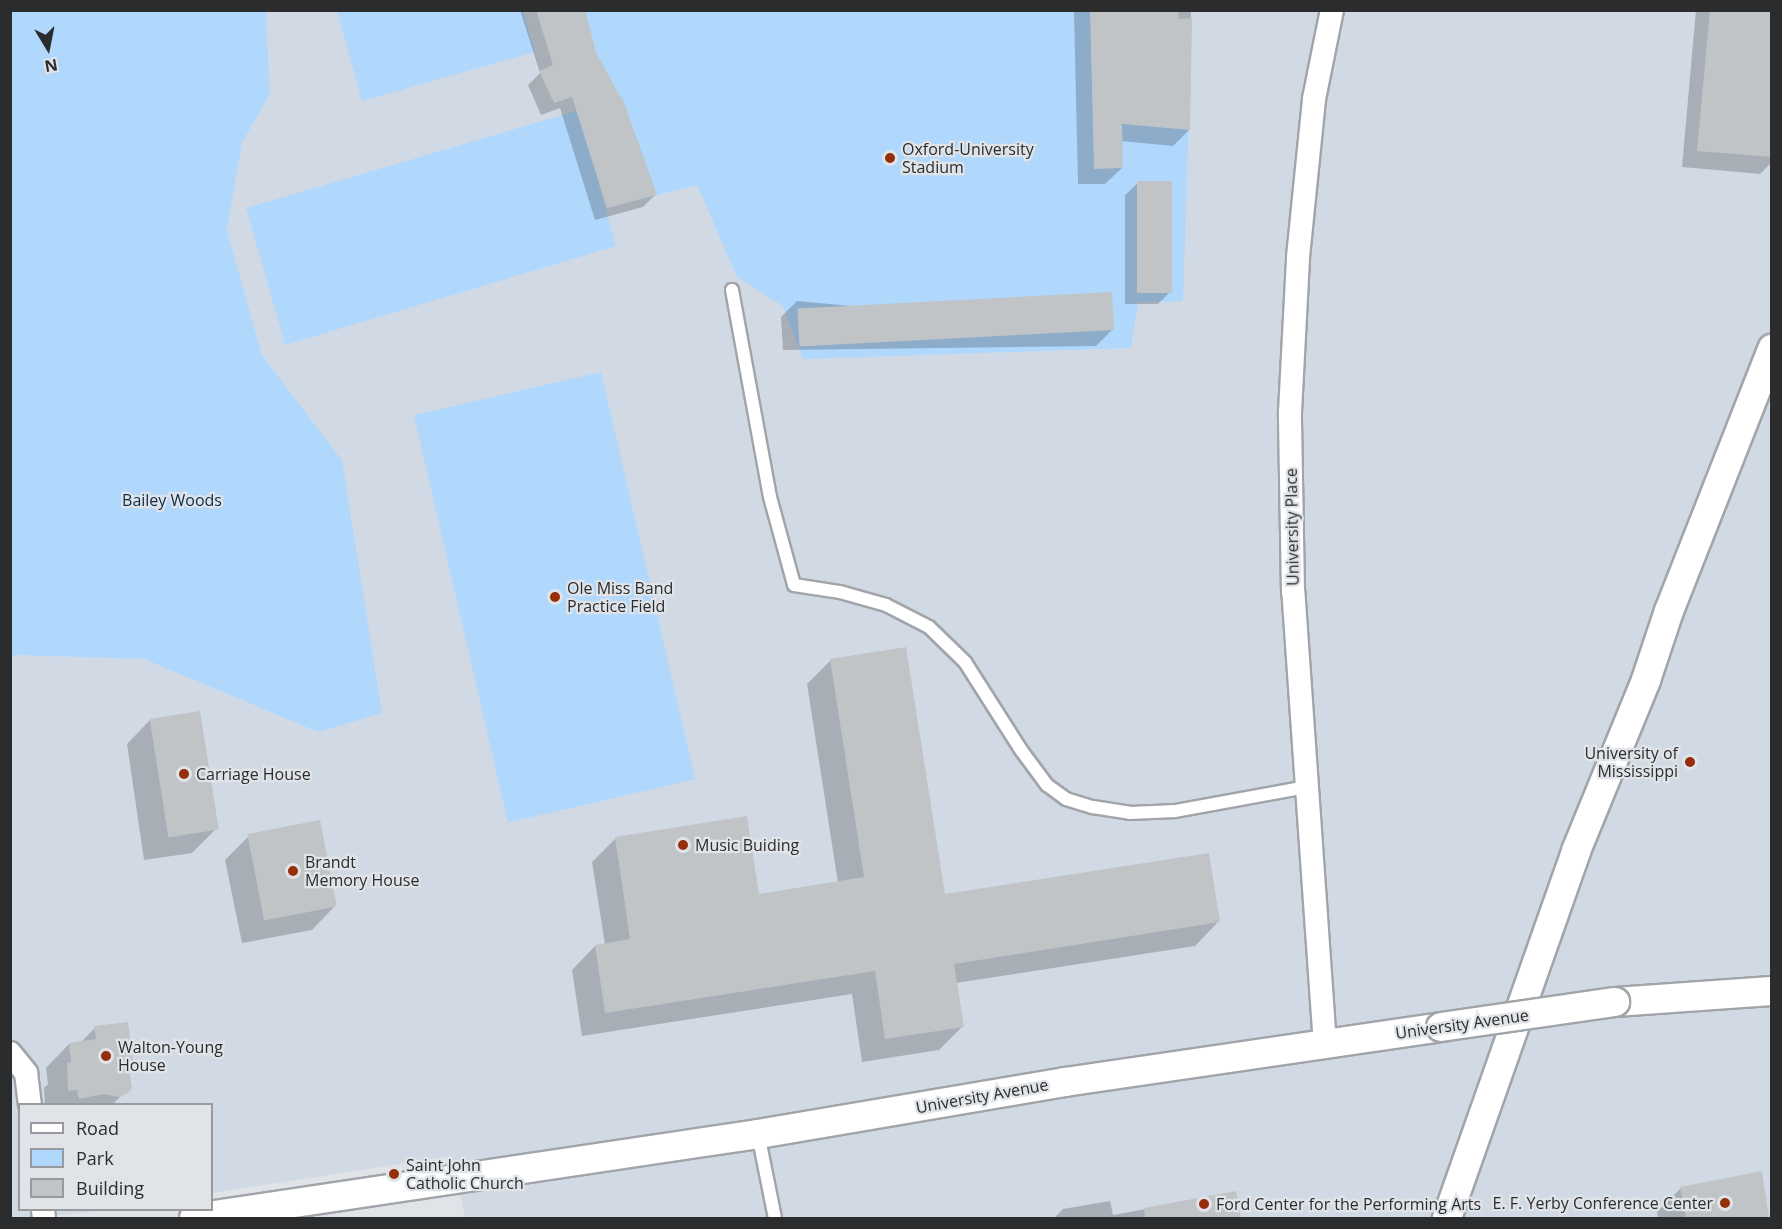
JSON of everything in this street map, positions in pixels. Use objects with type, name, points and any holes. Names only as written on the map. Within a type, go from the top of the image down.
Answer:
[{"type":"street","name":"University Place","points":[[1325,1045],[1293,592],[1290,412],[1298,257],[1312,122],[1332,10]]},
{"type":"street","points":[[1446,1218],[1576,851],[1646,680],[1669,610],[1772,349]]},
{"type":"street","name":"University Avenue","points":[[194,1218],[758,1134],[1065,1082],[1441,1027],[1615,1002],[1772,991]]},
{"type":"street","points":[[10,1053],[26,1073],[30,1103]]},
{"type":"lane","points":[[732,290],[770,497],[794,585],[840,592],[886,605],[929,627],[965,662],[1021,750],[1047,784],[1066,799],[1093,807],[1130,813],[1174,811],[1306,787]]},
{"type":"lane","points":[[758,1134],[775,1218]]},
{"type":"shaded area","points":[[266,11],[1771,11],[1771,1218],[465,1218],[452,1156],[213,1193],[213,1103],[18,1103],[18,1211],[97,1211],[36,1218],[11,1218],[11,655],[144,659],[318,732],[342,460],[262,355],[227,230],[242,143],[270,94]]},
{"type":"green space","name":"Bailey Woods","points":[[11,10],[266,11],[270,94],[242,143],[227,230],[262,355],[342,460],[382,713],[318,732],[144,659],[11,655]]},
{"type":"green space","name":"Oxford-University Stadium","points":[[1178,10],[1179,19],[1192,18],[1183,301],[1138,302],[1131,348],[803,359],[783,306],[737,277],[697,185],[607,208],[591,157],[616,246],[285,345],[246,208],[576,111],[545,11]]},
{"type":"green space","points":[[337,11],[523,11],[535,52],[362,101]]},
{"type":"green space","name":"Ole Miss Band Practice Field","points":[[601,372],[695,779],[508,822],[414,415]]},
{"type":"building","points":[[536,10],[585,10],[596,52],[622,97],[657,195],[607,208],[572,97],[554,103],[539,71],[553,65]]},
{"type":"building","points":[[1090,10],[1178,10],[1179,19],[1192,18],[1190,130],[1122,124],[1123,168],[1094,169]]},
{"type":"building","points":[[1710,10],[1772,10],[1772,157],[1697,151]]},
{"type":"building","points":[[1137,181],[1172,181],[1172,293],[1137,293]]},
{"type":"building","points":[[1112,292],[1114,330],[799,346],[797,308]]},
{"type":"building","name":"Music Buiding","points":[[906,647],[945,894],[1209,853],[1220,922],[954,964],[964,1027],[885,1039],[875,971],[605,1013],[595,945],[630,939],[615,837],[747,816],[759,894],[864,877],[830,659]]},
{"type":"building","name":"Carriage House","points":[[200,711],[219,830],[168,838],[150,719]]},
{"type":"building","name":"Brandt Memory House","points":[[320,820],[337,906],[264,921],[247,834]]},
{"type":"building","name":"Walton-Young House","points":[[128,1022],[134,1067],[129,1068],[132,1088],[128,1093],[120,1097],[104,1094],[79,1099],[77,1090],[68,1091],[67,1063],[71,1062],[69,1043],[96,1039],[94,1026]]},
{"type":"building","name":"E. F. Yerby Conference Center","points":[[1762,1171],[1769,1218],[1686,1218],[1680,1187]]},
{"type":"building","name":"Ford Center for the Performing Arts","points":[[1236,1191],[1241,1218],[1145,1218],[1144,1208]]},
{"type":"place","name":"Oxford-University Stadium","points":[[890,158]]},
{"type":"place","name":"Ole Miss Band Practice Field","points":[[555,597]]},
{"type":"place","name":"University of Mississippi","points":[[1690,762]]},
{"type":"place","name":"Carriage House","points":[[184,774]]},
{"type":"place","name":"Music Buiding","points":[[683,845]]},
{"type":"place","name":"Brandt Memory House","points":[[293,871]]},
{"type":"place","name":"Walton-Young House","points":[[106,1056]]},
{"type":"place","name":"Saint John Catholic Church","points":[[394,1174]]},
{"type":"place","name":"E. F. Yerby Conference Center","points":[[1725,1203]]},
{"type":"place","name":"Ford Center for the Performing Arts","points":[[1204,1204]]}]
